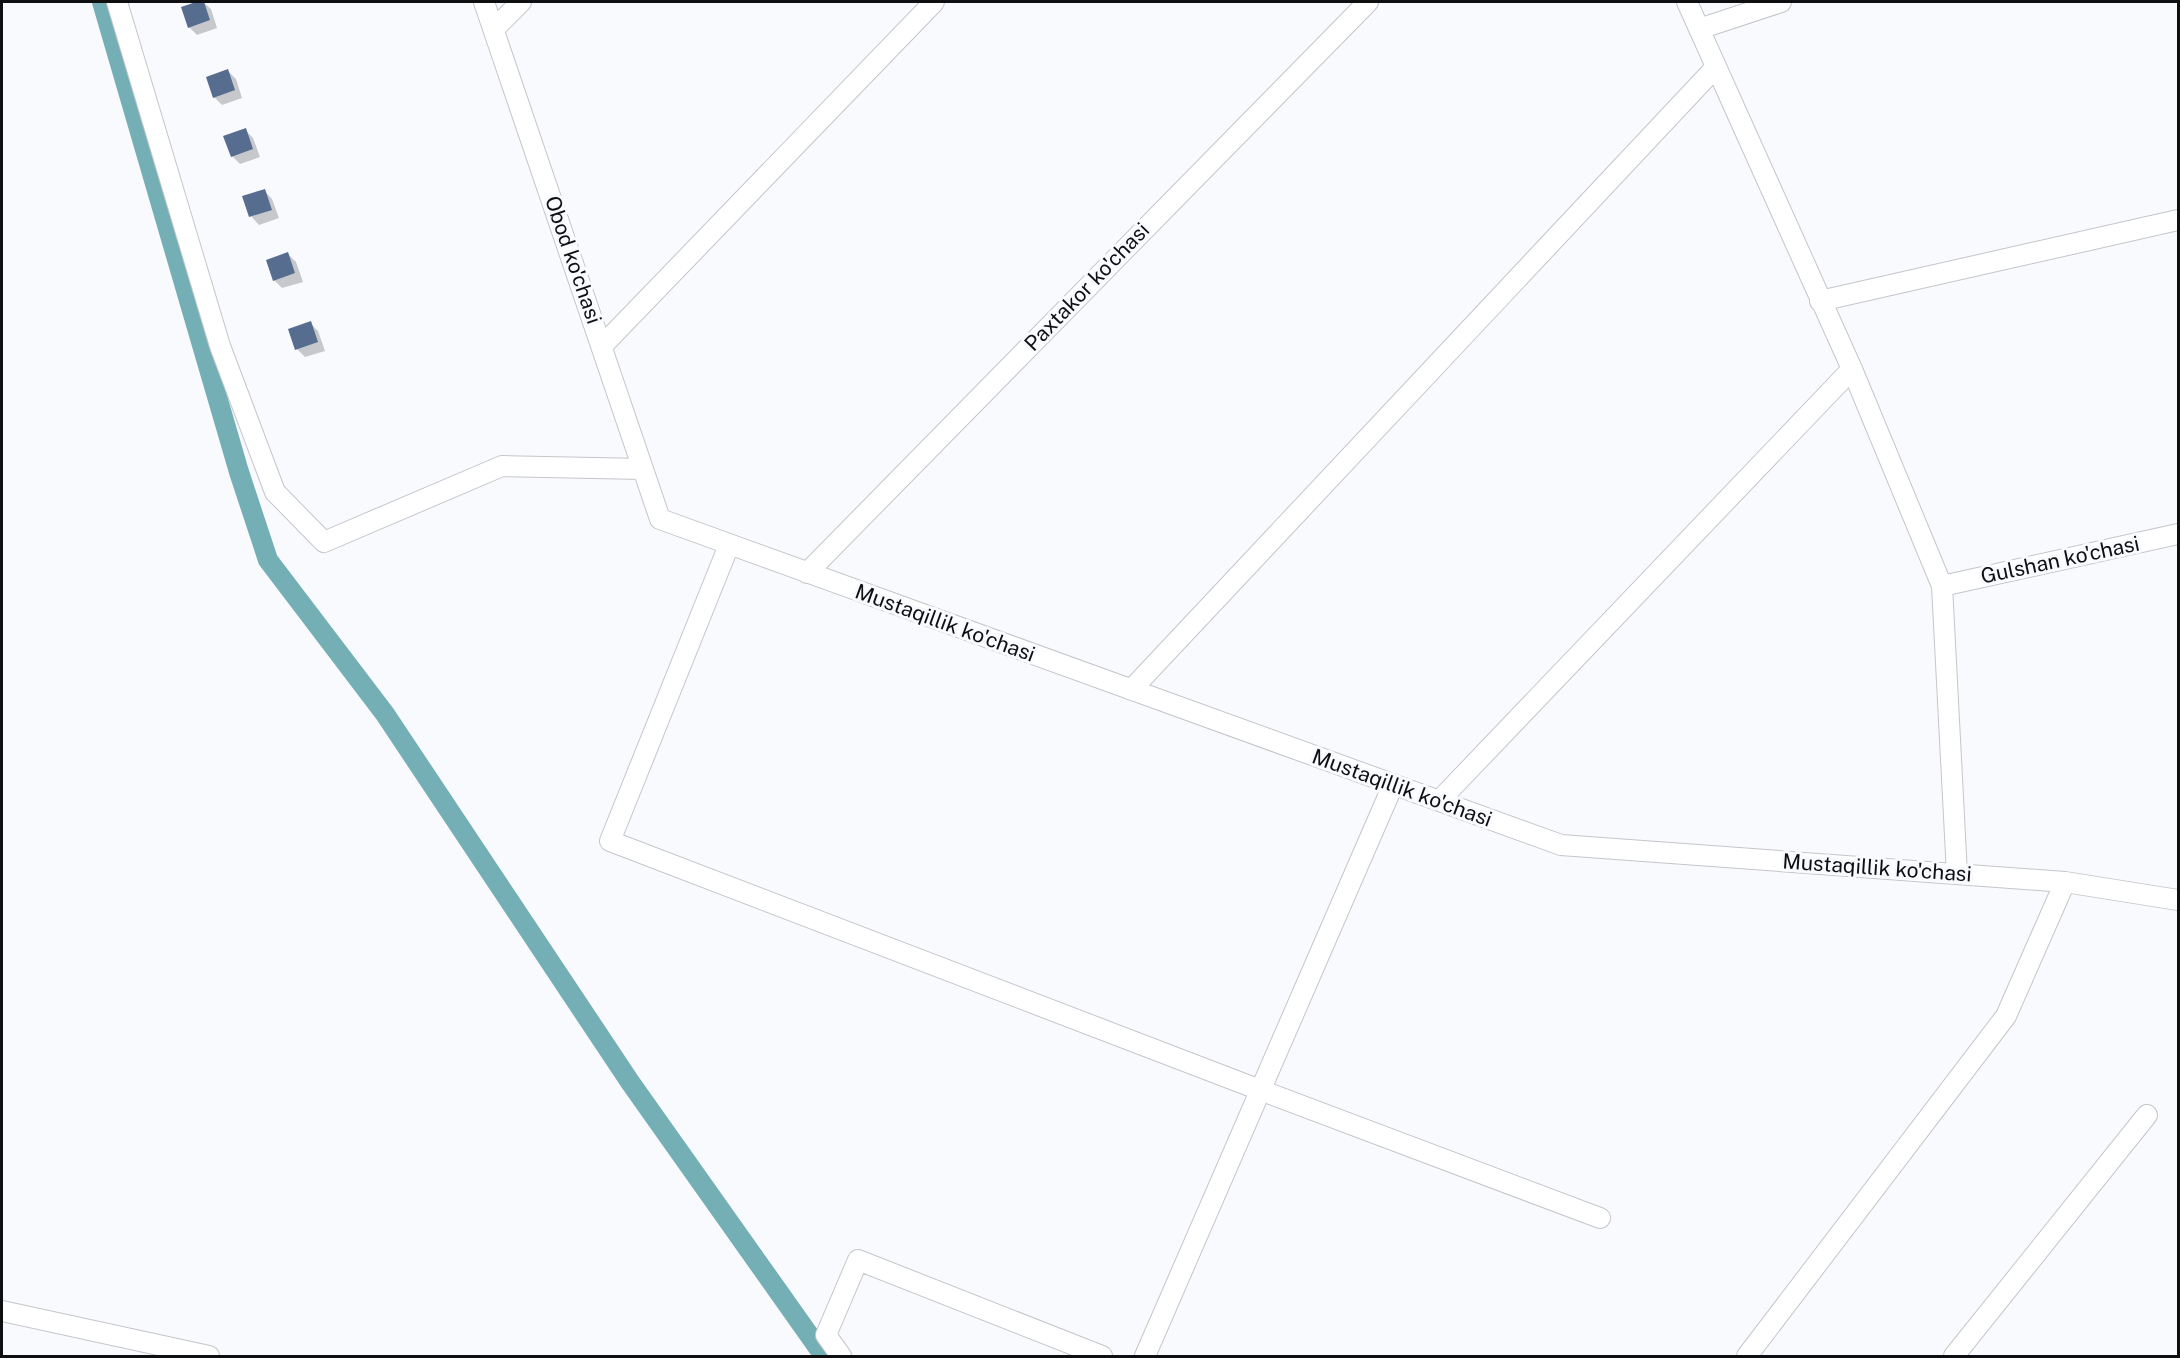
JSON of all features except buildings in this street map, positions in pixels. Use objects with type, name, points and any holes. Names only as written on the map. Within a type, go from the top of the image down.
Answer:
[{"type":"street","points":[[117,2],[220,346],[275,492],[324,542],[502,466],[643,469]]},
{"type":"street","name":"Obod ko'chasi","points":[[484,2],[660,519]]},
{"type":"street","points":[[494,30],[521,2]]},
{"type":"street","points":[[602,345],[933,2]]},
{"type":"street","name":"Paxtakor ko'chasi","points":[[807,573],[1368,2]]},
{"type":"street","points":[[1688,2],[1715,68],[1852,369],[1942,586],[1957,874]]},
{"type":"street","points":[[1699,29],[1781,2]]},
{"type":"street","points":[[1131,690],[1715,68]]},
{"type":"street","points":[[1820,301],[2178,220]]},
{"type":"street","points":[[1439,801],[1852,369]]},
{"type":"street","name":"Mustaqillik ko'chasi","points":[[660,519],[1561,845],[2064,882],[2178,900]]},
{"type":"street","name":"Gulshan ko'chasi","points":[[1942,586],[2178,534]]},
{"type":"street","points":[[729,545],[610,841],[1600,1218]]},
{"type":"street","points":[[1145,1356],[1393,785]]},
{"type":"street","points":[[1747,1356],[2006,1016],[2064,882]]},
{"type":"street","points":[[1954,1356],[2147,1115]]},
{"type":"street","points":[[841,1356],[826,1335],[858,1260],[1102,1356]]},
{"type":"street","points":[[2,1311],[209,1356]]},
{"type":"waterway","points":[[102,2],[239,472],[268,560],[385,714],[630,1082],[824,1356]]}]
